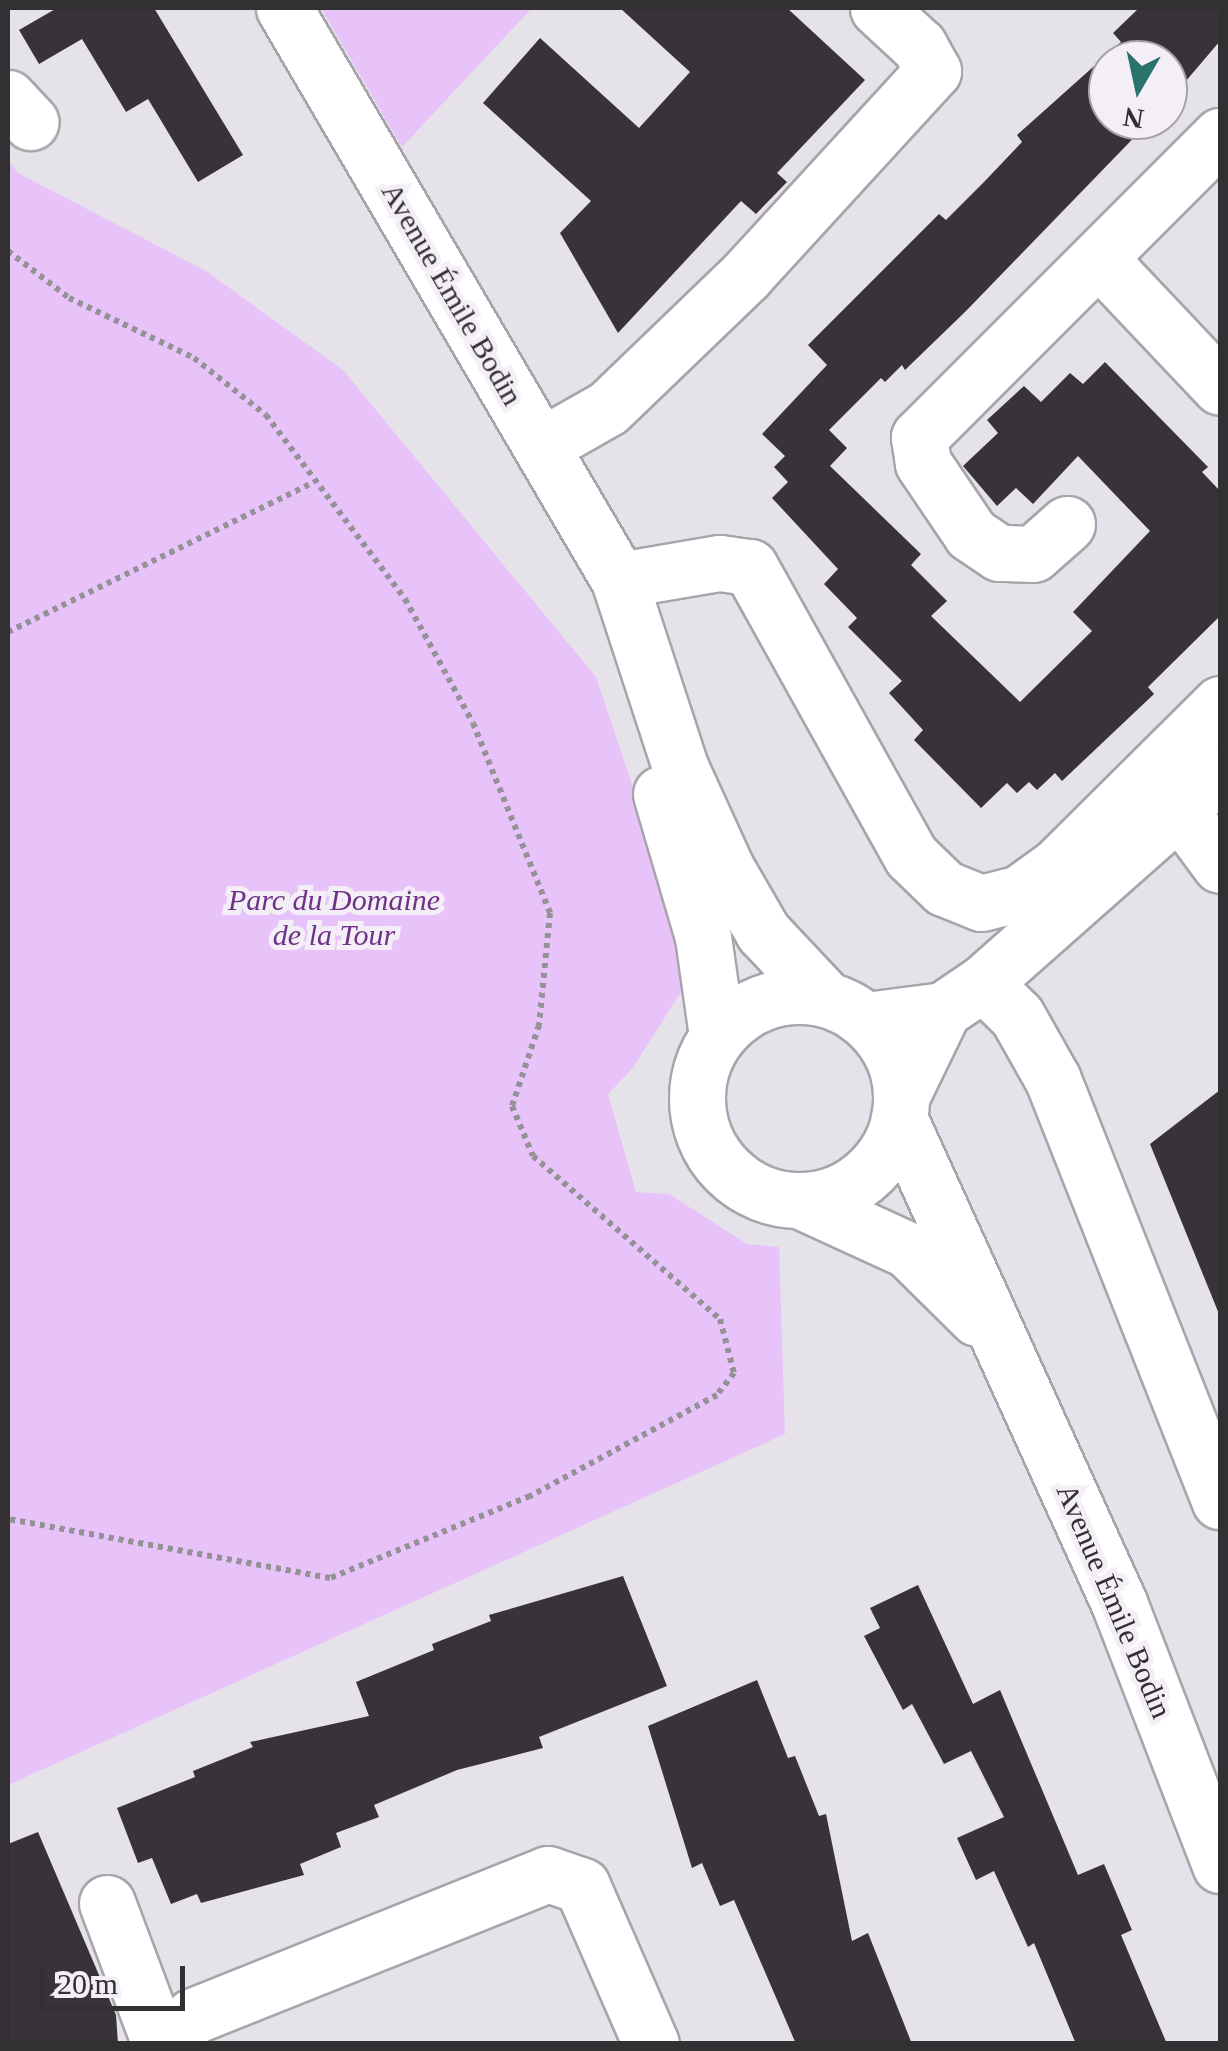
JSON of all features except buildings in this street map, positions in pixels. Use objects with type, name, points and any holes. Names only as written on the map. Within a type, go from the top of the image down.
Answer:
[{"type":"main road","name":"Avenue Émile Bodin","points":[[284,8],[618,580],[680,767],[726,868],[763,932],[846,1010]]},
{"type":"main road","points":[[541,446],[608,408],[746,275],[933,72],[919,46],[878,8]]},
{"type":"main road","points":[[1066,524],[1033,554],[999,553],[971,534],[923,463],[920,438],[1220,136]]},
{"type":"main road","points":[[1100,261],[1220,387]]},
{"type":"main road","points":[[618,580],[720,563],[750,567],[911,856],[944,888],[981,903],[1018,894],[1056,866],[1220,704]]},
{"type":"main road","name":"Avenue Émile Bodin","points":[[618,580],[636,707],[703,937],[717,1035]]},
{"type":"main road","points":[[1220,773],[963,996],[900,1108],[886,1151],[864,1178],[833,1194],[799,1200],[764,1194],[730,1175],[707,1144],[698,1088],[717,1035],[735,1017],[778,997],[846,1010],[963,996],[1017,1016],[1053,1080],[1220,1501]]},
{"type":"main road","points":[[1180,811],[1220,865]]},
{"type":"main road","points":[[846,1010],[897,1068],[900,1108]]},
{"type":"main road","name":"Avenue Émile Bodin","points":[[900,1108],[1119,1604],[1220,1865]]},
{"type":"main road","name":"Avenue Émile Bodin","points":[[799,1200],[908,1250],[1001,1341]]},
{"type":"main road","points":[[107,1903],[161,2044],[193,2016],[548,1874],[582,1886],[652,2044]]},
{"type":"path","points":[[8,251],[69,298],[194,358],[266,415],[312,483],[405,599],[473,722],[550,913],[539,1024],[512,1106],[533,1156],[720,1319],[734,1373],[705,1402],[530,1496],[330,1578],[8,1519]]},
{"type":"path","points":[[8,632],[312,483]]},
{"type":"green space","points":[[321,8],[532,8],[402,147]]},
{"type":"green space","name":"Parc du Domaine de la Tour","points":[[8,160],[18,173],[206,271],[343,370],[596,677],[669,895],[686,984],[632,1069],[608,1094],[636,1192],[669,1194],[747,1244],[779,1247],[785,1434],[8,1785]]}]
